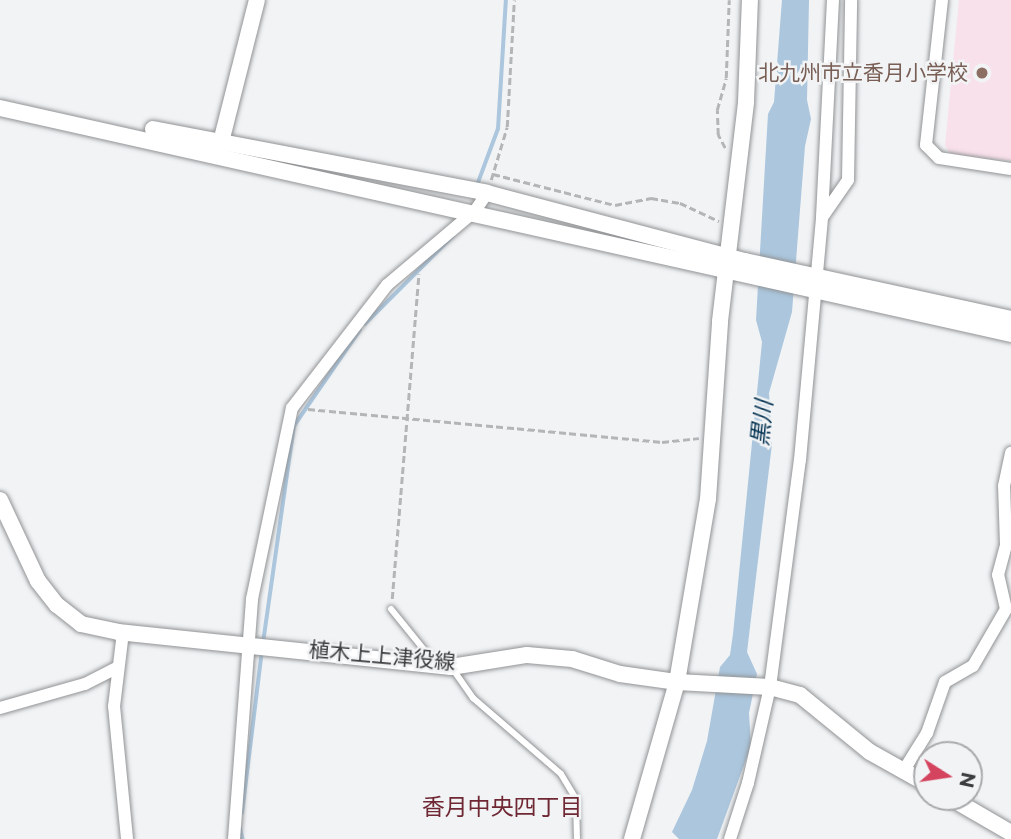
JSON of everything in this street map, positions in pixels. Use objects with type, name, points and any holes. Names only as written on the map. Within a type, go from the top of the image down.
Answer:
[{"type":"street","points":[[221,142],[257,0]]},
{"type":"street","points":[[632,839],[677,682],[716,436],[728,263],[746,102],[750,0]]},
{"type":"street","points":[[732,839],[765,687],[800,460],[822,217],[832,0]]},
{"type":"street","points":[[822,217],[848,180],[851,0]]},
{"type":"street","points":[[942,0],[926,145],[939,158],[1011,169]]},
{"type":"street","points":[[0,100],[487,193],[728,263],[1011,334]]},
{"type":"street","points":[[0,108],[728,263]]},
{"type":"street","points":[[234,839],[251,599],[292,408],[387,285],[475,211],[487,193]]},
{"type":"street","points":[[814,283],[1011,319]]},
{"type":"street","points":[[904,770],[927,733],[946,682],[973,666],[1006,609],[998,575],[1006,545],[1004,486],[1011,453]]},
{"type":"street","name":"植木上上津役線","points":[[0,500],[22,553],[57,605],[81,624],[123,632],[444,666],[527,655],[572,659],[620,674],[677,682],[765,687],[800,695],[845,734],[913,775]]},
{"type":"street","points":[[123,632],[116,668],[117,745],[127,839]]},
{"type":"street","points":[[0,708],[85,684],[116,668]]},
{"type":"street","points":[[973,811],[1011,833]]},
{"type":"lane","points":[[391,610],[473,698],[561,774],[576,799],[577,839]]},
{"type":"path","points":[[487,193],[507,127],[514,0]]},
{"type":"path","points":[[728,152],[718,135],[717,110],[726,78],[729,0]]},
{"type":"path","points":[[493,174],[615,205],[651,198],[680,202],[723,224],[724,212]]},
{"type":"path","points":[[391,610],[420,257]]},
{"type":"path","points":[[292,408],[407,416],[662,442],[716,436]]},
{"type":"shaded area","name":"北九州市立香月小学校","points":[[959,0],[1011,0],[1011,161],[950,154],[945,145]]},
{"type":"water","name":"黒川","points":[[782,0],[809,0],[807,100],[811,119],[805,146],[792,312],[769,393],[772,444],[747,652],[757,674],[749,713],[751,746],[717,839],[679,839],[672,832],[692,790],[707,741],[720,667],[730,655],[733,634],[762,342],[756,320],[768,114],[774,102]]},
{"type":"waterway","points":[[476,188],[498,129],[506,0]]},
{"type":"waterway","points":[[365,324],[453,236]]},
{"type":"waterway","points":[[263,643],[294,426],[360,330]]},
{"type":"waterway","points":[[242,813],[262,650]]},
{"type":"waterway","points":[[240,827],[243,839]]},
{"type":"place","name":"北九州市立香月小学校","points":[[982,73]]},
{"type":"district","name":"香月中央四丁目","points":[[502,807]]}]
